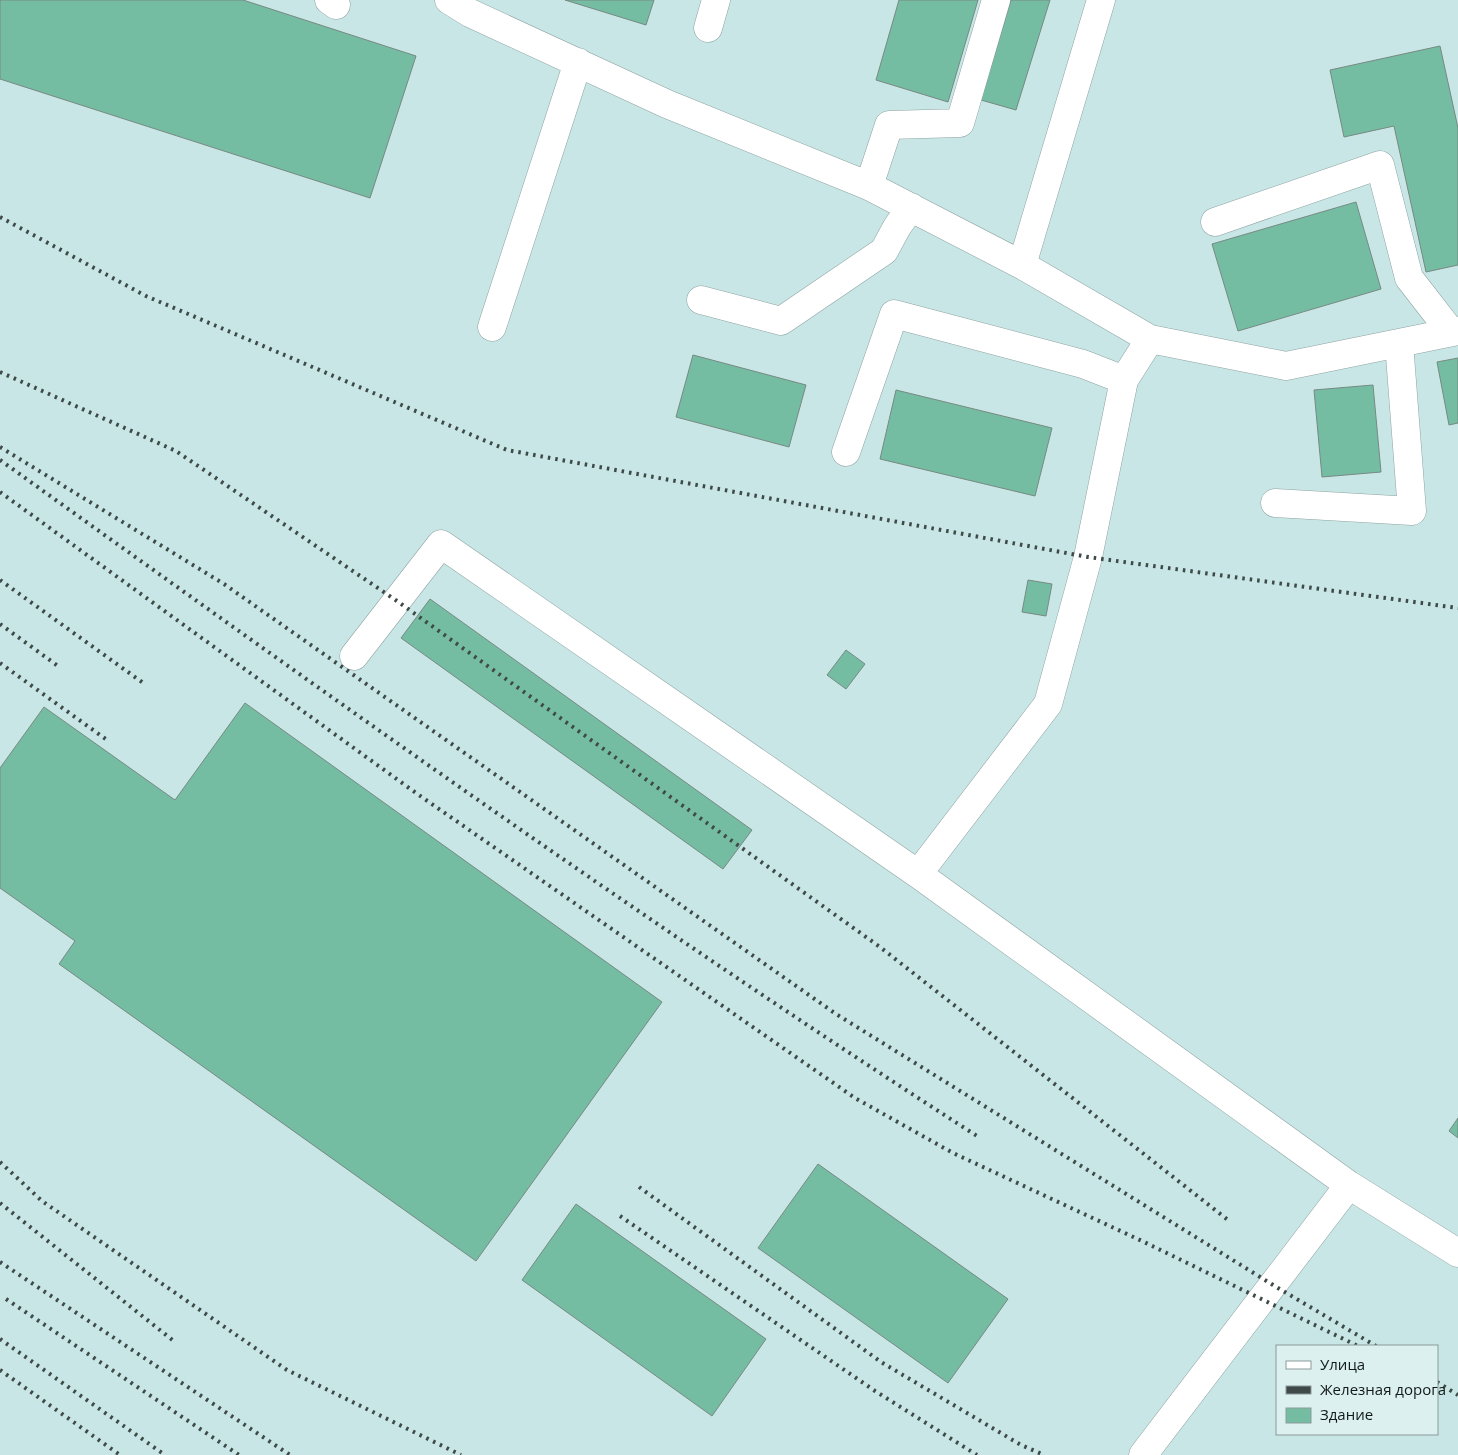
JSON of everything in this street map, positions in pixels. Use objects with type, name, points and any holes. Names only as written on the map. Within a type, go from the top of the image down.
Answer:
[{"type":"lane","points":[[449,0],[470,13],[667,104],[869,186],[1022,265],[1150,339],[1286,366],[1454,332],[1409,278],[1380,165],[1215,222]]},
{"type":"lane","points":[[708,28],[716,0]]},
{"type":"lane","points":[[869,186],[889,125],[960,123],[996,0]]},
{"type":"lane","points":[[1022,265],[1101,0]]},
{"type":"lane","points":[[492,327],[578,62]]},
{"type":"lane","points":[[701,300],[781,321],[884,251],[911,207]]},
{"type":"lane","points":[[846,452],[894,314],[1083,364],[1124,380]]},
{"type":"lane","points":[[918,874],[1048,704],[1088,557],[1124,380],[1150,339]]},
{"type":"lane","points":[[1275,503],[1412,511],[1399,343]]},
{"type":"lane","points":[[354,656],[441,544],[918,874],[1349,1185],[1458,1253]]},
{"type":"lane","points":[[1143,1455],[1349,1185]]},
{"type":"shaded area","points":[[0,0],[1458,0],[1458,1455],[0,1455]]},
{"type":"building","points":[[0,0],[243,0],[416,56],[370,198],[0,79]]},
{"type":"building","points":[[565,0],[654,0],[646,25]]},
{"type":"building","points":[[899,0],[978,0],[948,102],[876,80]]},
{"type":"building","points":[[1011,0],[1050,0],[1016,110],[981,100]]},
{"type":"building","points":[[1440,46],[1458,128],[1458,265],[1426,272],[1394,126],[1344,137],[1330,70]]},
{"type":"building","points":[[1356,202],[1381,289],[1238,331],[1212,244]]},
{"type":"building","points":[[693,355],[806,385],[789,447],[676,417]]},
{"type":"building","points":[[1458,358],[1458,423],[1449,425],[1437,362]]},
{"type":"building","points":[[1373,385],[1381,472],[1322,477],[1314,390]]},
{"type":"building","points":[[896,390],[1052,428],[1035,496],[880,459]]},
{"type":"building","points":[[1028,580],[1052,584],[1046,616],[1022,612]]},
{"type":"building","points":[[430,599],[752,830],[723,869],[401,638]]},
{"type":"building","points":[[846,650],[865,664],[846,689],[827,675]]},
{"type":"building","points":[[245,703],[662,1002],[476,1261],[59,964],[75,941],[0,888],[0,768],[44,707],[175,800]]},
{"type":"building","points":[[1458,1118],[1458,1138],[1449,1131]]},
{"type":"building","points":[[818,1164],[1008,1299],[948,1383],[758,1248]]},
{"type":"building","points":[[576,1204],[766,1339],[712,1416],[522,1280]]},
{"type":"railway","points":[[0,217],[146,296],[507,450],[1088,557],[1458,608]]},
{"type":"railway","points":[[0,372],[176,451],[397,601],[880,947],[1228,1220]]},
{"type":"railway","points":[[0,447],[224,584],[836,1014],[1273,1285],[1374,1345]]},
{"type":"railway","points":[[0,460],[363,719],[606,889],[729,973],[977,1136]]},
{"type":"railway","points":[[0,492],[416,793],[855,1098],[953,1153],[1142,1241],[1356,1345]]},
{"type":"railway","points":[[0,580],[146,685]]},
{"type":"railway","points":[[0,624],[58,666]]},
{"type":"railway","points":[[0,663],[107,740]]},
{"type":"railway","points":[[0,1162],[42,1201],[287,1370],[461,1455]]},
{"type":"railway","points":[[639,1187],[881,1362],[1021,1445],[1044,1455]]},
{"type":"railway","points":[[0,1203],[175,1342]]},
{"type":"railway","points":[[620,1216],[875,1391],[977,1455]]},
{"type":"railway","points":[[0,1262],[290,1455]]},
{"type":"railway","points":[[6,1299],[239,1455]]},
{"type":"railway","points":[[0,1339],[165,1455]]},
{"type":"railway","points":[[0,1370],[120,1455]]},
{"type":"railway","points":[[1438,1383],[1458,1395]]}]
